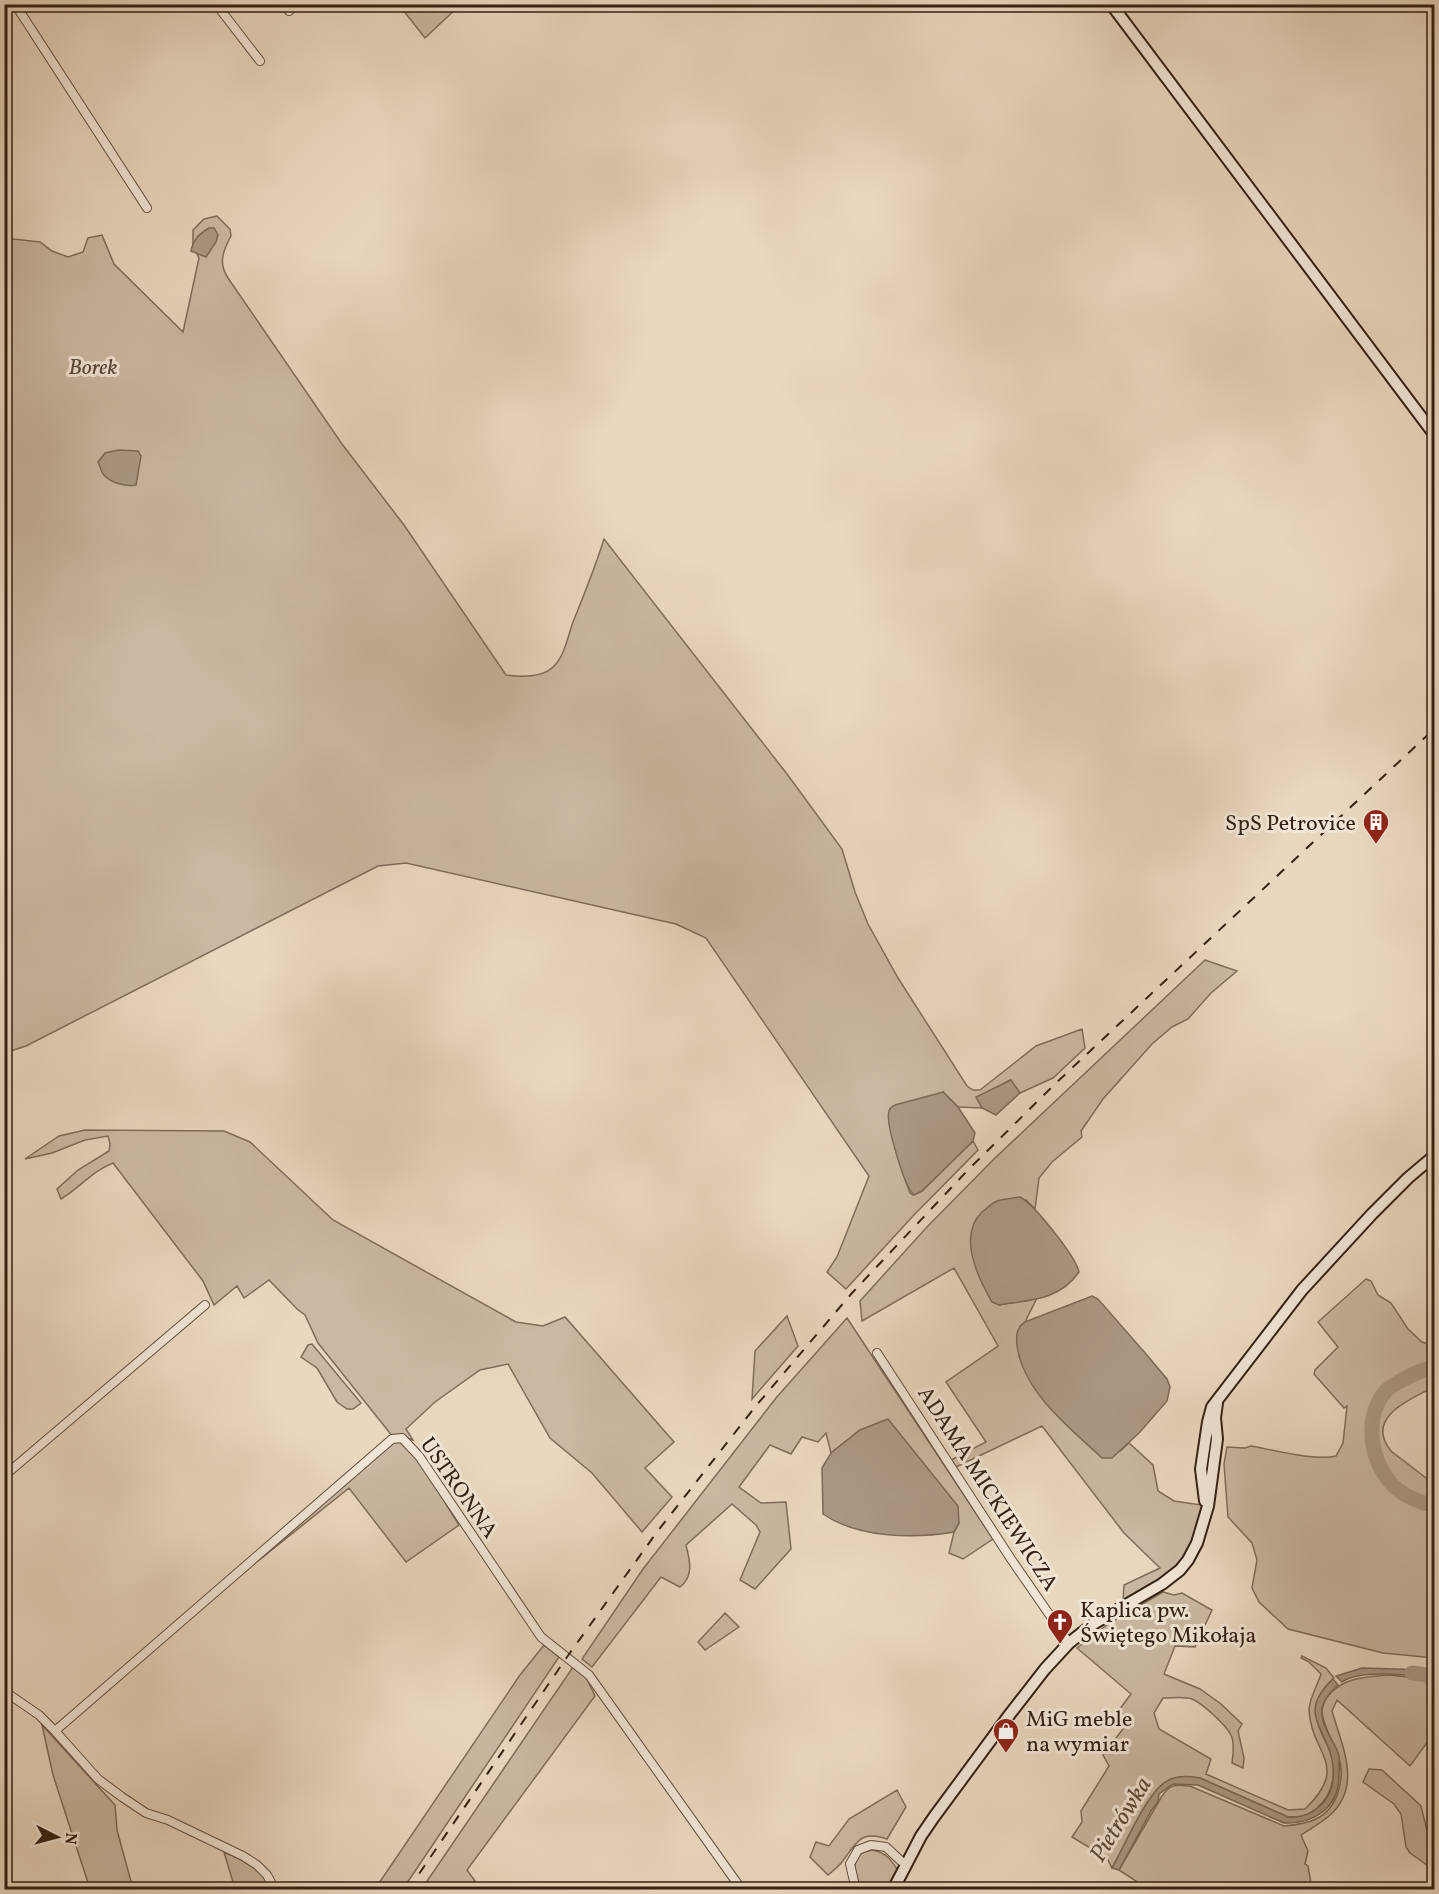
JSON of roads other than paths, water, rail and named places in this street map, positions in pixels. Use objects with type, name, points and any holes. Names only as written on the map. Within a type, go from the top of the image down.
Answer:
[{"type":"main road","points":[[1111,4],[1434,434]]},
{"type":"main road","points":[[893,1890],[934,1816],[1045,1669],[1069,1643],[1095,1623],[1162,1584],[1180,1570],[1188,1560],[1197,1543],[1206,1509],[1201,1469],[1212,1407],[1302,1290],[1408,1178],[1434,1156]]},
{"type":"street","points":[[15,4],[147,208]]},
{"type":"street","points":[[216,4],[260,61]]},
{"type":"street","points":[[284,4],[289,11],[297,4]]},
{"type":"street","points":[[4,1476],[205,1305]]},
{"type":"street","name":"ADAMA MICKIEWICZA","points":[[877,1353],[1011,1559],[1069,1643]]},
{"type":"street","name":"USTRONNA","points":[[55,1731],[392,1439],[402,1438],[419,1456],[541,1636],[589,1675],[742,1890]]},
{"type":"street","points":[[4,1691],[39,1715],[98,1779],[122,1797],[146,1813],[168,1820],[243,1856],[267,1875],[275,1890]]},
{"type":"street","points":[[856,1890],[850,1864],[858,1850],[871,1845],[886,1847],[906,1864]]},
{"type":"waterway","points":[[1434,1368],[1415,1374],[1387,1390],[1378,1403],[1372,1429],[1376,1456],[1388,1480],[1405,1495],[1434,1506]]},
{"type":"waterway","name":"Pietrówka","points":[[1412,1673],[1428,1675],[1434,1683]]},
{"type":"railway","points":[[408,1890],[567,1657],[657,1532],[755,1407],[852,1293],[967,1171],[1056,1083],[1434,729]]},
{"type":"place","name":"SpS Petrovice","points":[[1376,845]]},
{"type":"place","name":"Kaplica pw. Świętego Mikołaja","points":[[1060,1645]]},
{"type":"place","name":"MiG meble na wymiar","points":[[1006,1754]]},
{"type":"park label","name":"Borek","points":[[93,366]]}]
